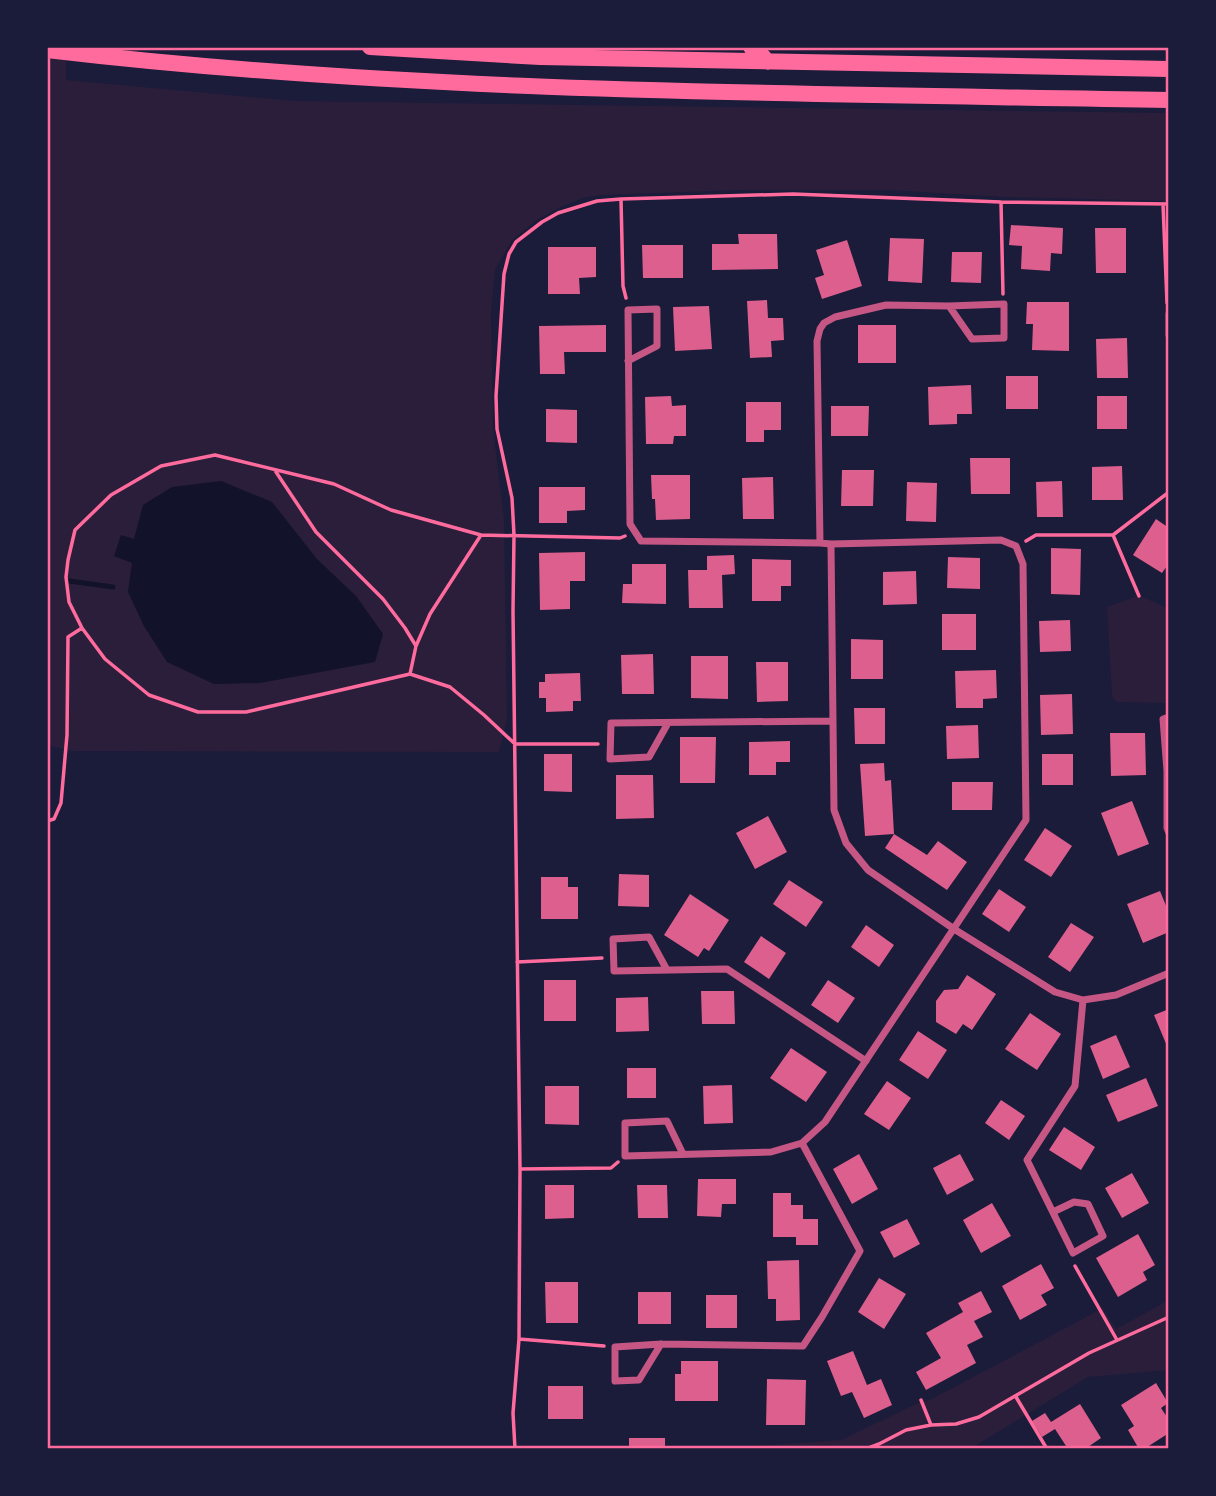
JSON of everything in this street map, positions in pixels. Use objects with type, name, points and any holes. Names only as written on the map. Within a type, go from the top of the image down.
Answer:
[{"type":"highway","points":[[370,47],[540,57],[1169,69]]},
{"type":"highway","points":[[751,47],[768,62]]},
{"type":"highway","points":[[47,50],[289,73],[467,84],[1169,100]]},
{"type":"street","points":[[820,543],[817,341],[820,329],[824,323],[835,317],[886,305],[1004,304],[1004,338],[972,339],[949,306]]},
{"type":"street","points":[[628,361],[657,346],[657,309],[628,310],[628,361],[630,524],[641,541],[831,544],[1001,540],[1016,546],[1023,564],[1026,820],[825,1122],[802,1143],[771,1152],[625,1156],[625,1123],[667,1121],[683,1154]]},
{"type":"street","points":[[1168,314],[1169,335]]},
{"type":"street","points":[[831,544],[834,810],[846,843],[868,870],[954,929],[1055,992],[1083,1000],[1116,995],[1169,973]]},
{"type":"street","points":[[1169,716],[1163,719],[1168,771],[1169,833]]},
{"type":"street","points":[[668,723],[649,757],[610,759],[611,723],[832,721]]},
{"type":"street","points":[[667,970],[649,937],[613,939],[614,971],[727,969],[866,1061]]},
{"type":"street","points":[[1053,1212],[1074,1202],[1088,1204],[1102,1236],[1073,1253],[1027,1160],[1075,1086],[1083,1000]]},
{"type":"street","points":[[661,1344],[639,1380],[615,1381],[615,1347],[661,1344],[803,1346],[860,1251],[802,1143]]},
{"type":"path","points":[[515,1449],[513,1413],[519,1339],[520,1169],[514,535],[512,498],[496,418],[504,274],[509,254],[516,242],[558,213],[597,201],[621,199],[793,194],[1001,202],[1166,204],[1168,314]]},
{"type":"path","points":[[621,199],[623,286],[628,310]]},
{"type":"path","points":[[1001,202],[1004,304]]},
{"type":"path","points":[[610,744],[516,744],[450,687],[410,674],[246,712],[198,712],[149,695],[105,659],[82,628],[69,602],[66,577],[68,560],[75,530],[111,495],[161,466],[215,455],[334,484],[391,510],[481,535],[620,538],[635,533]]},
{"type":"path","points":[[275,470],[316,532],[383,599],[416,646]]},
{"type":"path","points":[[1016,546],[1035,535],[1113,535],[1169,492]]},
{"type":"path","points":[[410,674],[416,646],[430,614],[481,535]]},
{"type":"path","points":[[1113,535],[1139,596]]},
{"type":"path","points":[[47,821],[54,819],[61,803],[67,736],[68,638],[82,628]]},
{"type":"path","points":[[517,962],[613,957]]},
{"type":"path","points":[[520,1169],[611,1168],[625,1156]]},
{"type":"path","points":[[1073,1253],[1075,1266],[1117,1340]]},
{"type":"path","points":[[866,1449],[906,1430],[956,1424],[979,1417],[1089,1353],[1169,1317]]},
{"type":"path","points":[[519,1339],[615,1347]]},
{"type":"path","points":[[1016,1397],[1047,1449]]},
{"type":"path","points":[[921,1400],[931,1425]]},
{"type":"shaded area","points":[[51,47],[66,47],[66,80],[295,101],[1169,113],[1169,201],[1005,197],[889,190],[743,190],[601,195],[583,198],[561,207],[537,220],[512,240],[495,270],[491,311],[493,428],[504,520],[507,720],[499,752],[71,751],[47,745],[47,193]]},
{"type":"shaded area","points":[[221,481],[272,502],[317,559],[356,596],[383,634],[375,662],[260,683],[214,684],[167,662],[144,626],[128,592],[132,563],[114,556],[121,535],[134,539],[143,505],[172,487]]},
{"type":"shaded area","points":[[1141,596],[1169,609],[1169,703],[1118,702],[1112,696],[1107,607]]},
{"type":"shaded area","points":[[1169,1300],[1169,1370],[1088,1377],[970,1449],[751,1449],[755,1446],[841,1440],[918,1403],[930,1400],[1103,1308],[1116,1329]]},
{"type":"building","points":[[1011,225],[1063,228],[1062,254],[1051,253],[1050,271],[1021,269],[1022,246],[1009,245]]},
{"type":"building","points":[[1095,228],[1126,228],[1126,273],[1096,273]]},
{"type":"building","points":[[738,234],[777,234],[778,269],[712,270],[712,244],[739,244]]},
{"type":"building","points":[[890,238],[924,239],[922,283],[888,281]]},
{"type":"building","points":[[847,240],[862,286],[822,299],[815,278],[824,275],[816,250]]},
{"type":"building","points":[[642,245],[683,245],[683,278],[643,278]]},
{"type":"building","points":[[548,247],[596,247],[596,277],[579,278],[580,294],[548,294]]},
{"type":"building","points":[[952,252],[982,252],[981,283],[951,282]]},
{"type":"building","points":[[767,300],[768,318],[783,318],[784,340],[771,341],[772,357],[750,358],[747,301]]},
{"type":"building","points":[[1027,302],[1069,302],[1069,351],[1032,350],[1033,324],[1026,324]]},
{"type":"building","points":[[709,306],[712,349],[675,351],[673,307]]},
{"type":"building","points":[[606,325],[606,352],[564,352],[565,374],[540,374],[539,326]]},
{"type":"building","points":[[858,325],[896,325],[896,363],[858,363]]},
{"type":"building","points":[[1127,338],[1128,378],[1097,378],[1096,339]]},
{"type":"building","points":[[1006,376],[1038,376],[1038,409],[1006,409]]},
{"type":"building","points":[[971,385],[972,414],[957,414],[957,424],[929,425],[928,387]]},
{"type":"building","points":[[671,396],[672,406],[686,405],[686,436],[674,436],[673,444],[646,444],[645,397]]},
{"type":"building","points":[[1097,396],[1127,396],[1127,429],[1097,429]]},
{"type":"building","points":[[746,402],[781,402],[781,430],[764,430],[764,442],[746,442]]},
{"type":"building","points":[[831,406],[869,406],[868,436],[831,436]]},
{"type":"building","points":[[546,409],[577,410],[577,443],[546,442]]},
{"type":"building","points":[[970,458],[1010,458],[1010,494],[971,494]]},
{"type":"building","points":[[1122,466],[1123,500],[1092,500],[1092,467]]},
{"type":"building","points":[[842,470],[874,470],[873,506],[841,506]]},
{"type":"building","points":[[651,475],[690,475],[690,519],[656,520]]},
{"type":"building","points":[[773,477],[774,519],[743,519],[742,478]]},
{"type":"building","points":[[1062,481],[1063,517],[1037,517],[1036,482]]},
{"type":"building","points":[[907,482],[937,483],[936,522],[906,521]]},
{"type":"building","points":[[539,487],[585,487],[585,510],[567,511],[567,523],[539,523]]},
{"type":"building","points":[[1156,519],[1169,528],[1169,563],[1162,573],[1133,555]]},
{"type":"building","points":[[1051,548],[1081,549],[1080,595],[1051,594]]},
{"type":"building","points":[[585,552],[585,581],[570,581],[570,609],[540,610],[539,553]]},
{"type":"building","points":[[734,555],[735,574],[722,575],[723,608],[689,608],[688,570],[707,570],[707,556]]},
{"type":"building","points":[[948,557],[980,558],[980,589],[947,588]]},
{"type":"building","points":[[752,559],[791,560],[791,586],[781,586],[781,601],[752,601]]},
{"type":"building","points":[[632,564],[666,564],[666,604],[622,603],[623,584],[632,584]]},
{"type":"building","points":[[916,571],[917,604],[883,605],[883,572]]},
{"type":"building","points":[[942,614],[976,614],[976,650],[942,650]]},
{"type":"building","points":[[1070,620],[1071,651],[1040,652],[1039,621]]},
{"type":"building","points":[[851,639],[883,640],[883,679],[851,679]]},
{"type":"building","points":[[653,654],[654,694],[622,694],[621,655]]},
{"type":"building","points":[[691,656],[728,656],[728,699],[691,698]]},
{"type":"building","points":[[756,662],[788,662],[788,701],[757,702]]},
{"type":"building","points":[[996,670],[997,698],[983,699],[983,708],[956,708],[955,671]]},
{"type":"building","points":[[580,673],[581,701],[573,701],[573,711],[546,712],[546,698],[539,698],[539,682],[545,682],[545,674]]},
{"type":"building","points":[[1072,694],[1073,734],[1041,735],[1040,695]]},
{"type":"building","points":[[854,708],[885,708],[885,744],[855,744]]},
{"type":"building","points":[[978,725],[979,758],[947,759],[946,726]]},
{"type":"building","points":[[1110,733],[1145,733],[1146,775],[1111,776]]},
{"type":"building","points":[[680,737],[716,737],[715,783],[680,783]]},
{"type":"building","points":[[790,741],[790,762],[776,762],[776,775],[749,775],[749,742]]},
{"type":"building","points":[[544,754],[572,754],[572,792],[544,791]]},
{"type":"building","points":[[1042,754],[1073,754],[1073,785],[1042,785]]},
{"type":"building","points":[[884,763],[885,781],[891,780],[894,834],[865,836],[860,764]]},
{"type":"building","points":[[616,775],[653,775],[654,818],[616,819]]},
{"type":"building","points":[[952,782],[993,782],[992,810],[952,810]]},
{"type":"building","points":[[1132,801],[1149,844],[1118,856],[1101,813]]},
{"type":"building","points":[[768,816],[787,852],[755,869],[736,833]]},
{"type":"building","points":[[1045,828],[1072,846],[1051,877],[1024,860]]},
{"type":"building","points":[[894,834],[927,855],[938,841],[967,862],[947,890],[885,848]]},
{"type":"building","points":[[619,874],[649,875],[649,907],[618,906]]},
{"type":"building","points":[[541,877],[568,877],[568,887],[578,887],[578,919],[541,919]]},
{"type":"building","points":[[789,880],[823,902],[806,927],[773,904]]},
{"type":"building","points":[[999,889],[1026,907],[1009,932],[982,914]]},
{"type":"building","points":[[1160,891],[1169,913],[1169,932],[1143,943],[1127,904]]},
{"type":"building","points":[[690,894],[729,920],[709,951],[704,948],[698,957],[664,935]]},
{"type":"building","points":[[1071,923],[1094,937],[1070,972],[1048,957]]},
{"type":"building","points":[[866,925],[894,945],[879,967],[851,947]]},
{"type":"building","points":[[761,936],[786,953],[769,979],[744,962]]},
{"type":"building","points":[[967,975],[996,994],[972,1030],[963,1024],[956,1034],[936,1022],[936,1001],[944,990],[958,989]]},
{"type":"building","points":[[544,980],[576,980],[576,1021],[544,1021]]},
{"type":"building","points":[[828,980],[855,998],[838,1023],[811,1005]]},
{"type":"building","points":[[701,991],[734,991],[735,1024],[702,1024]]},
{"type":"building","points":[[648,997],[649,1031],[616,1032],[616,998]]},
{"type":"building","points":[[1169,1009],[1169,1045],[1167,1046],[1154,1015]]},
{"type":"building","points":[[1030,1013],[1061,1034],[1037,1070],[1005,1049]]},
{"type":"building","points":[[918,1031],[947,1050],[928,1079],[899,1060]]},
{"type":"building","points":[[1116,1035],[1130,1067],[1103,1079],[1090,1046]]},
{"type":"building","points":[[791,1048],[827,1072],[806,1102],[770,1078]]},
{"type":"building","points":[[627,1068],[656,1068],[656,1098],[627,1098]]},
{"type":"building","points":[[1146,1078],[1158,1106],[1118,1122],[1106,1095]]},
{"type":"building","points":[[887,1081],[911,1098],[889,1130],[864,1114]]},
{"type":"building","points":[[732,1085],[733,1123],[704,1124],[703,1086]]},
{"type":"building","points":[[545,1086],[579,1086],[579,1125],[545,1124]]},
{"type":"building","points":[[1001,1100],[1025,1116],[1009,1140],[985,1123]]},
{"type":"building","points":[[1064,1127],[1095,1147],[1081,1170],[1049,1150]]},
{"type":"building","points":[[859,1154],[878,1189],[852,1204],[833,1169]]},
{"type":"building","points":[[960,1154],[974,1180],[947,1195],[933,1168]]},
{"type":"building","points":[[1132,1173],[1149,1203],[1122,1218],[1105,1188]]},
{"type":"building","points":[[698,1179],[736,1179],[736,1204],[722,1204],[721,1217],[697,1216]]},
{"type":"building","points":[[545,1185],[574,1185],[574,1218],[545,1219]]},
{"type":"building","points":[[637,1185],[667,1185],[668,1218],[638,1218]]},
{"type":"building","points":[[773,1193],[791,1193],[791,1205],[803,1205],[803,1219],[818,1219],[818,1245],[796,1245],[796,1237],[773,1237]]},
{"type":"building","points":[[992,1203],[1011,1236],[981,1253],[963,1220]]},
{"type":"building","points":[[907,1219],[920,1244],[894,1258],[880,1232]]},
{"type":"building","points":[[1138,1234],[1155,1265],[1143,1272],[1147,1280],[1118,1297],[1096,1258]]},
{"type":"building","points":[[799,1260],[800,1320],[776,1321],[776,1299],[768,1299],[767,1261]]},
{"type":"building","points":[[1041,1264],[1054,1288],[1041,1295],[1047,1305],[1020,1320],[1002,1286]]},
{"type":"building","points":[[879,1278],[906,1294],[884,1329],[858,1312]]},
{"type":"building","points":[[545,1282],[578,1282],[578,1323],[546,1323]]},
{"type":"building","points":[[981,1291],[992,1312],[974,1321],[983,1337],[967,1345],[976,1363],[926,1390],[916,1372],[941,1358],[926,1333],[963,1312],[958,1303]]},
{"type":"building","points":[[638,1292],[671,1292],[671,1324],[638,1324]]},
{"type":"building","points":[[706,1295],[737,1295],[737,1328],[706,1328]]},
{"type":"building","points":[[853,1351],[867,1385],[881,1379],[892,1405],[864,1418],[852,1392],[841,1396],[827,1361]]},
{"type":"building","points":[[681,1361],[718,1361],[718,1401],[675,1401],[675,1374],[681,1374]]},
{"type":"building","points":[[767,1379],[806,1380],[805,1425],[766,1425]]},
{"type":"building","points":[[1156,1383],[1168,1403],[1161,1408],[1169,1420],[1169,1433],[1144,1449],[1139,1449],[1128,1430],[1134,1426],[1121,1405]]},
{"type":"building","points":[[548,1386],[583,1386],[583,1419],[548,1419]]},
{"type":"building","points":[[1080,1404],[1101,1438],[1085,1449],[1068,1449],[1055,1429],[1042,1437],[1032,1421],[1045,1413],[1051,1422]]},
{"type":"building","points":[[629,1438],[665,1438],[665,1449],[629,1449]]},
{"type":"waterway","points":[[69,581],[113,587]]}]
